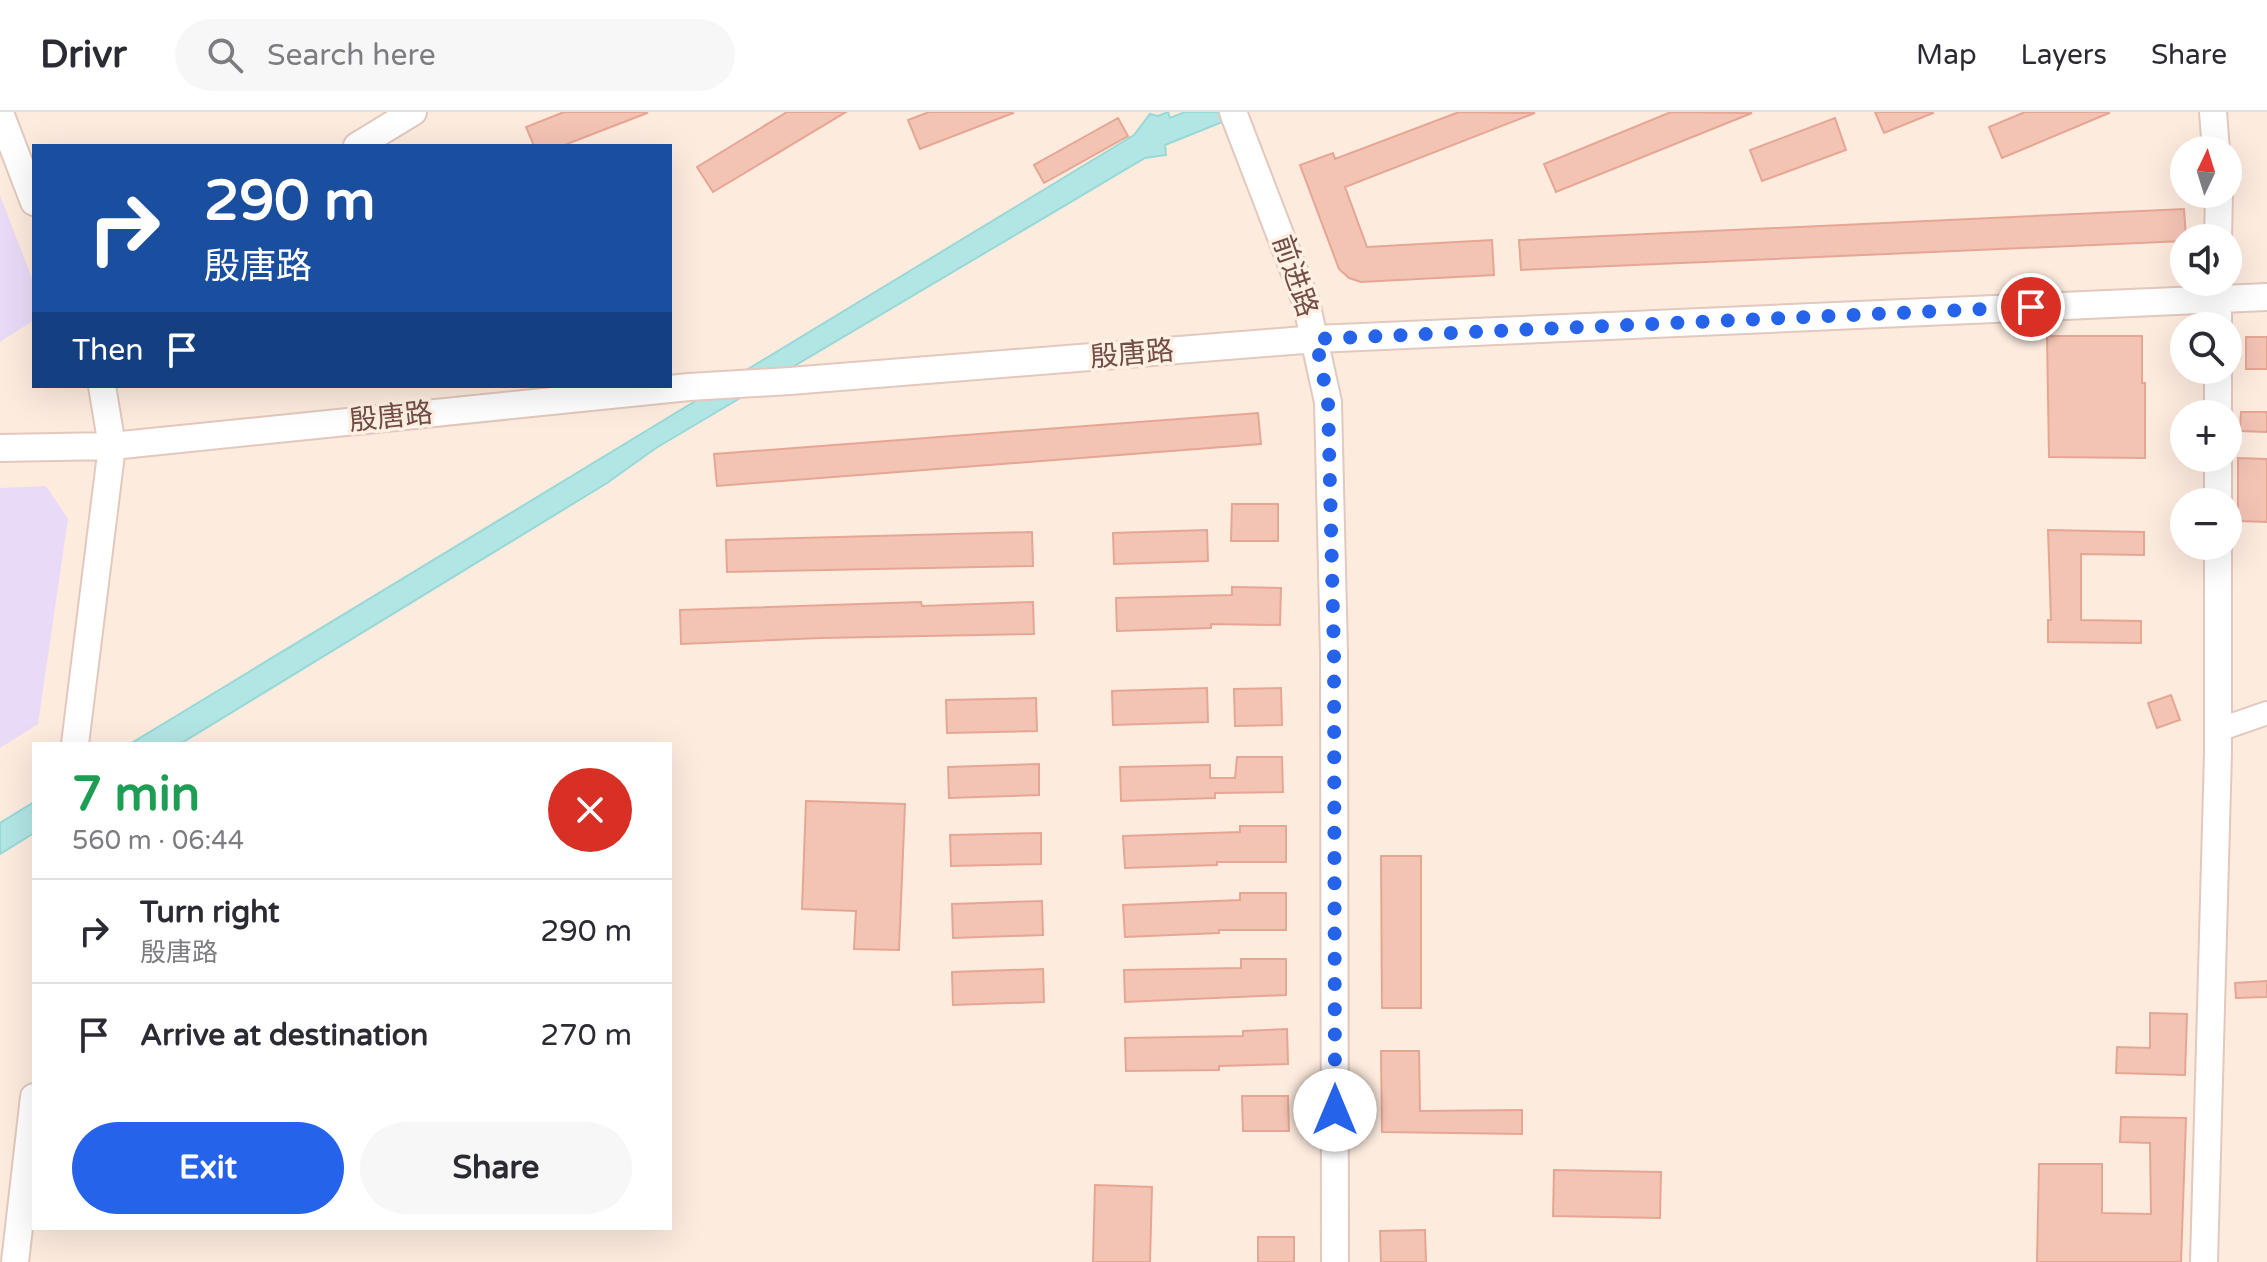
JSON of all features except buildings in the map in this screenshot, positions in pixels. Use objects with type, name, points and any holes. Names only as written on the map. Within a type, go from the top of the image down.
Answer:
[{"type":"street","points":[[360,144],[413,112]]},
{"type":"street","name":"前进路","points":[[1233,112],[1306,302],[1328,402],[1334,638],[1335,1262]]},
{"type":"street","points":[[2213,112],[2215,136]]},
{"type":"street","points":[[0,113],[32,197]]},
{"type":"street","name":"殷唐路","points":[[0,448],[112,446],[689,387],[1316,339],[2170,293]]},
{"type":"street","name":"殷唐路","points":[[2242,293],[2267,297]]},
{"type":"street","points":[[75,742],[112,446],[102,388]]},
{"type":"street","points":[[2204,1262],[2218,730],[2218,560]]},
{"type":"street","points":[[2218,730],[2267,713]]},
{"type":"street","points":[[15,1262],[32,1114]]},
{"type":"shaded area","points":[[0,195],[32,279],[32,321],[0,342]]},
{"type":"shaded area","points":[[46,486],[68,519],[38,724],[0,748],[0,488]]},
{"type":"water","points":[[1168,112],[1170,118],[1185,112],[1247,112],[1165,145],[1166,155],[1145,158],[656,448],[607,483],[183,742],[133,742],[1134,135],[1150,114],[1158,116]]},
{"type":"water","points":[[32,803],[32,834],[0,854],[0,823]]},
{"type":"route","points":[[1335,1110],[1334,654],[1328,402],[1316,339],[2031,307]]}]
